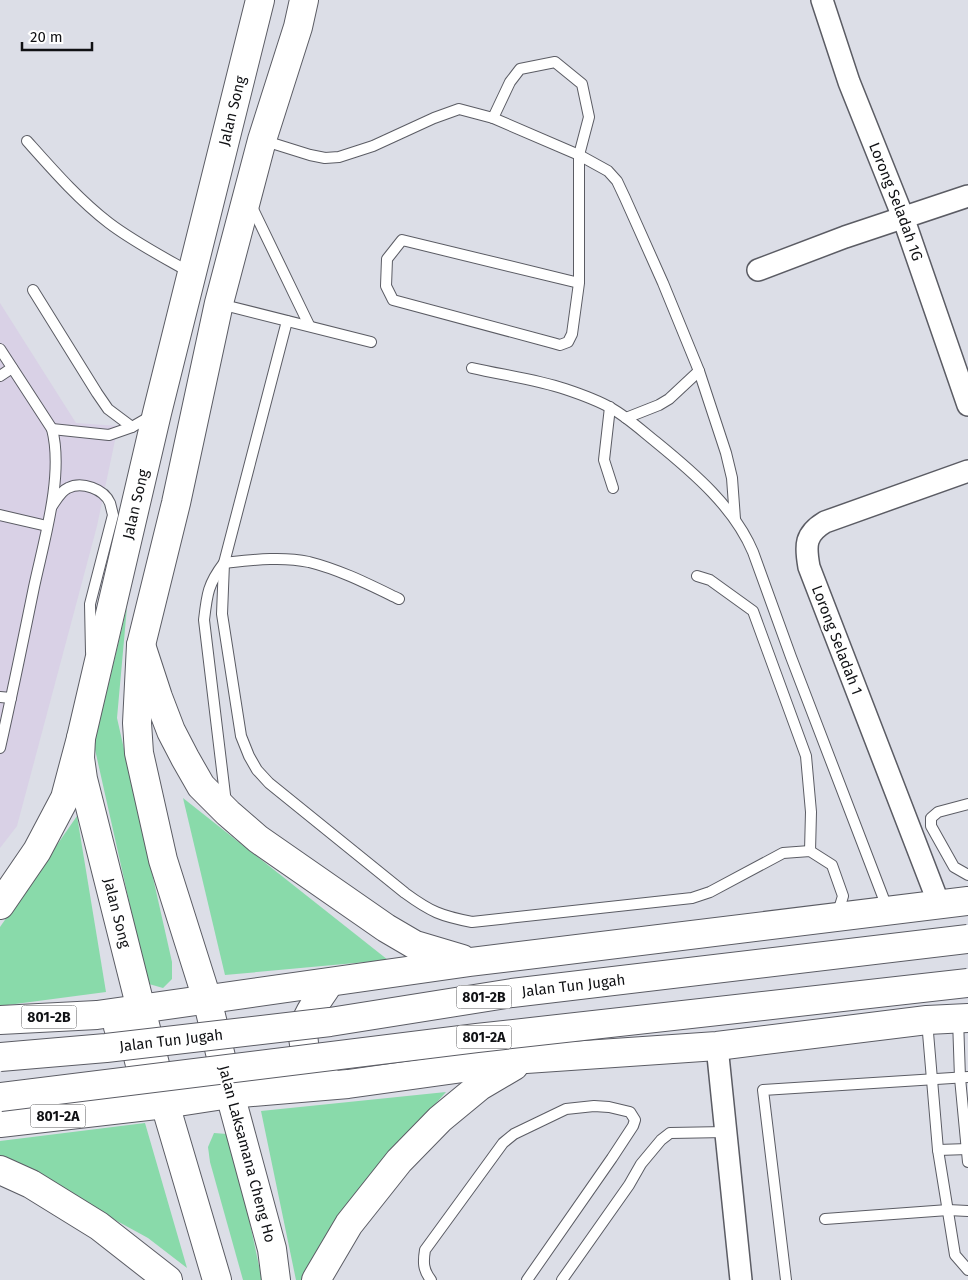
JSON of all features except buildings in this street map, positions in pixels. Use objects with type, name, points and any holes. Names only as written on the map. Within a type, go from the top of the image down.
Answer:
[{"type":"main road","name":"Jalan Song","points":[[141,1009],[83,779],[80,758],[81,738],[157,412],[260,0]]},
{"type":"main road","points":[[304,0],[298,27],[262,140],[219,304],[176,503],[141,645],[137,723],[139,754],[163,860],[207,999],[470,962],[968,901]]},
{"type":"main road","points":[[141,645],[158,697],[184,758],[201,786],[228,813],[258,839],[386,928],[416,945],[470,962]]},
{"type":"main road","points":[[0,905],[38,852],[65,798],[81,738]]},
{"type":"main road","name":"Jalan Tun Jugah","points":[[0,1057],[106,1048],[330,1022],[512,992],[968,939]]},
{"type":"main road","points":[[328,983],[303,1025],[303,1044],[312,1066],[326,1076],[348,1084]]},
{"type":"main road","name":"801-2A","points":[[0,1097],[477,1038],[968,983]]},
{"type":"main road","name":"801-2B","points":[[0,1020],[97,1015],[207,999]]},
{"type":"main road","name":"Jalan Laksamana Cheng Ho","points":[[207,999],[230,1094],[272,1249],[276,1280]]},
{"type":"main road","points":[[141,1009],[165,1104],[217,1280]]},
{"type":"main road","points":[[97,1015],[123,1031],[135,1050],[141,1069],[140,1083],[135,1093],[129,1102],[116,1110]]},
{"type":"main road","points":[[230,1094],[348,1084],[526,1059],[717,1046],[927,1020],[963,1019]]},
{"type":"main road","points":[[316,1280],[349,1224],[399,1162],[440,1119],[480,1086],[526,1059]]},
{"type":"main road","name":"801-2A","points":[[0,1123],[165,1104],[230,1094]]},
{"type":"main road","points":[[0,1170],[31,1184],[99,1226],[168,1280]]},
{"type":"street","name":"Lorong Seladah 1G","points":[[822,0],[850,82],[903,217],[968,405]]},
{"type":"street","points":[[758,270],[845,237],[968,196]]},
{"type":"street","name":"Lorong Seladah 1","points":[[939,904],[809,567],[807,542],[814,529],[825,522],[968,471]]},
{"type":"street","points":[[717,1046],[741,1280]]},
{"type":"lane","points":[[493,118],[510,82],[520,69],[555,62],[582,84],[589,117],[579,155],[579,283],[572,334],[568,342],[560,345],[394,300],[386,286],[387,260],[402,240],[579,283]]},
{"type":"lane","points":[[262,140],[310,155],[325,158],[339,157],[373,146],[434,118],[459,109],[493,118],[579,155],[608,171],[617,182],[663,283],[699,371],[726,453],[732,478],[735,519]]},
{"type":"lane","points":[[27,141],[69,187],[108,223],[192,273]]},
{"type":"lane","points":[[248,197],[310,325]]},
{"type":"lane","points":[[33,290],[108,409],[132,427]]},
{"type":"lane","points":[[219,304],[310,325],[371,342]]},
{"type":"lane","points":[[287,321],[224,563],[222,614],[241,736],[249,756],[269,783],[405,893],[440,915],[472,922],[692,898],[710,892],[783,853],[810,851],[832,865],[843,896],[839,909],[813,920]]},
{"type":"lane","points":[[0,349],[39,406],[52,429],[56,443],[57,460],[47,526],[5,697],[0,745]]},
{"type":"lane","points":[[0,376],[12,368]]},
{"type":"lane","points":[[472,368],[564,388],[610,407],[682,464],[717,498],[735,519],[753,552],[790,657],[888,911]]},
{"type":"lane","points":[[626,418],[669,400],[699,371]]},
{"type":"lane","points":[[610,407],[604,460],[613,488]]},
{"type":"lane","points":[[52,429],[110,435],[132,427],[157,412]]},
{"type":"lane","points":[[50,510],[61,493],[68,487],[78,485],[91,487],[101,493],[109,502],[113,515],[90,604],[93,683]]},
{"type":"lane","points":[[0,515],[47,526]]},
{"type":"lane","points":[[228,813],[204,620],[212,578],[224,563],[270,559],[307,562],[334,570],[400,598]]},
{"type":"lane","points":[[697,576],[710,580],[753,611],[806,756],[811,812],[810,851]]},
{"type":"lane","points":[[968,804],[938,812],[930,818],[931,826],[954,867],[968,875]]},
{"type":"lane","points":[[963,1019],[968,1162]]},
{"type":"lane","points":[[927,1020],[938,1150],[954,1255],[968,1270]]},
{"type":"lane","points":[[786,1280],[764,1090],[964,1078]]},
{"type":"lane","points":[[431,1280],[422,1263],[425,1250],[503,1143],[514,1134],[566,1109],[601,1107],[630,1112],[635,1120],[633,1126],[527,1280]]},
{"type":"lane","points":[[562,1280],[642,1164],[661,1140],[670,1133],[726,1132]]},
{"type":"lane","points":[[938,1150],[967,1149]]},
{"type":"lane","points":[[825,1219],[948,1210],[968,1212]]},
{"type":"shaded area","points":[[0,303],[76,423],[118,426],[97,526],[17,826],[0,848]]},
{"type":"green space","points":[[127,607],[117,718],[172,962],[172,979],[163,988],[149,984],[144,968],[94,745]]},
{"type":"green space","points":[[183,798],[388,960],[225,975]]},
{"type":"green space","points":[[77,816],[106,992],[0,1006],[0,927]]},
{"type":"green space","points":[[446,1092],[380,1166],[335,1224],[301,1280],[296,1280],[261,1111]]},
{"type":"green space","points":[[145,1123],[187,1268],[148,1238],[0,1157],[0,1141]]},
{"type":"green space","points":[[214,1133],[227,1134],[233,1144],[262,1280],[243,1280],[210,1162],[208,1147]]}]
